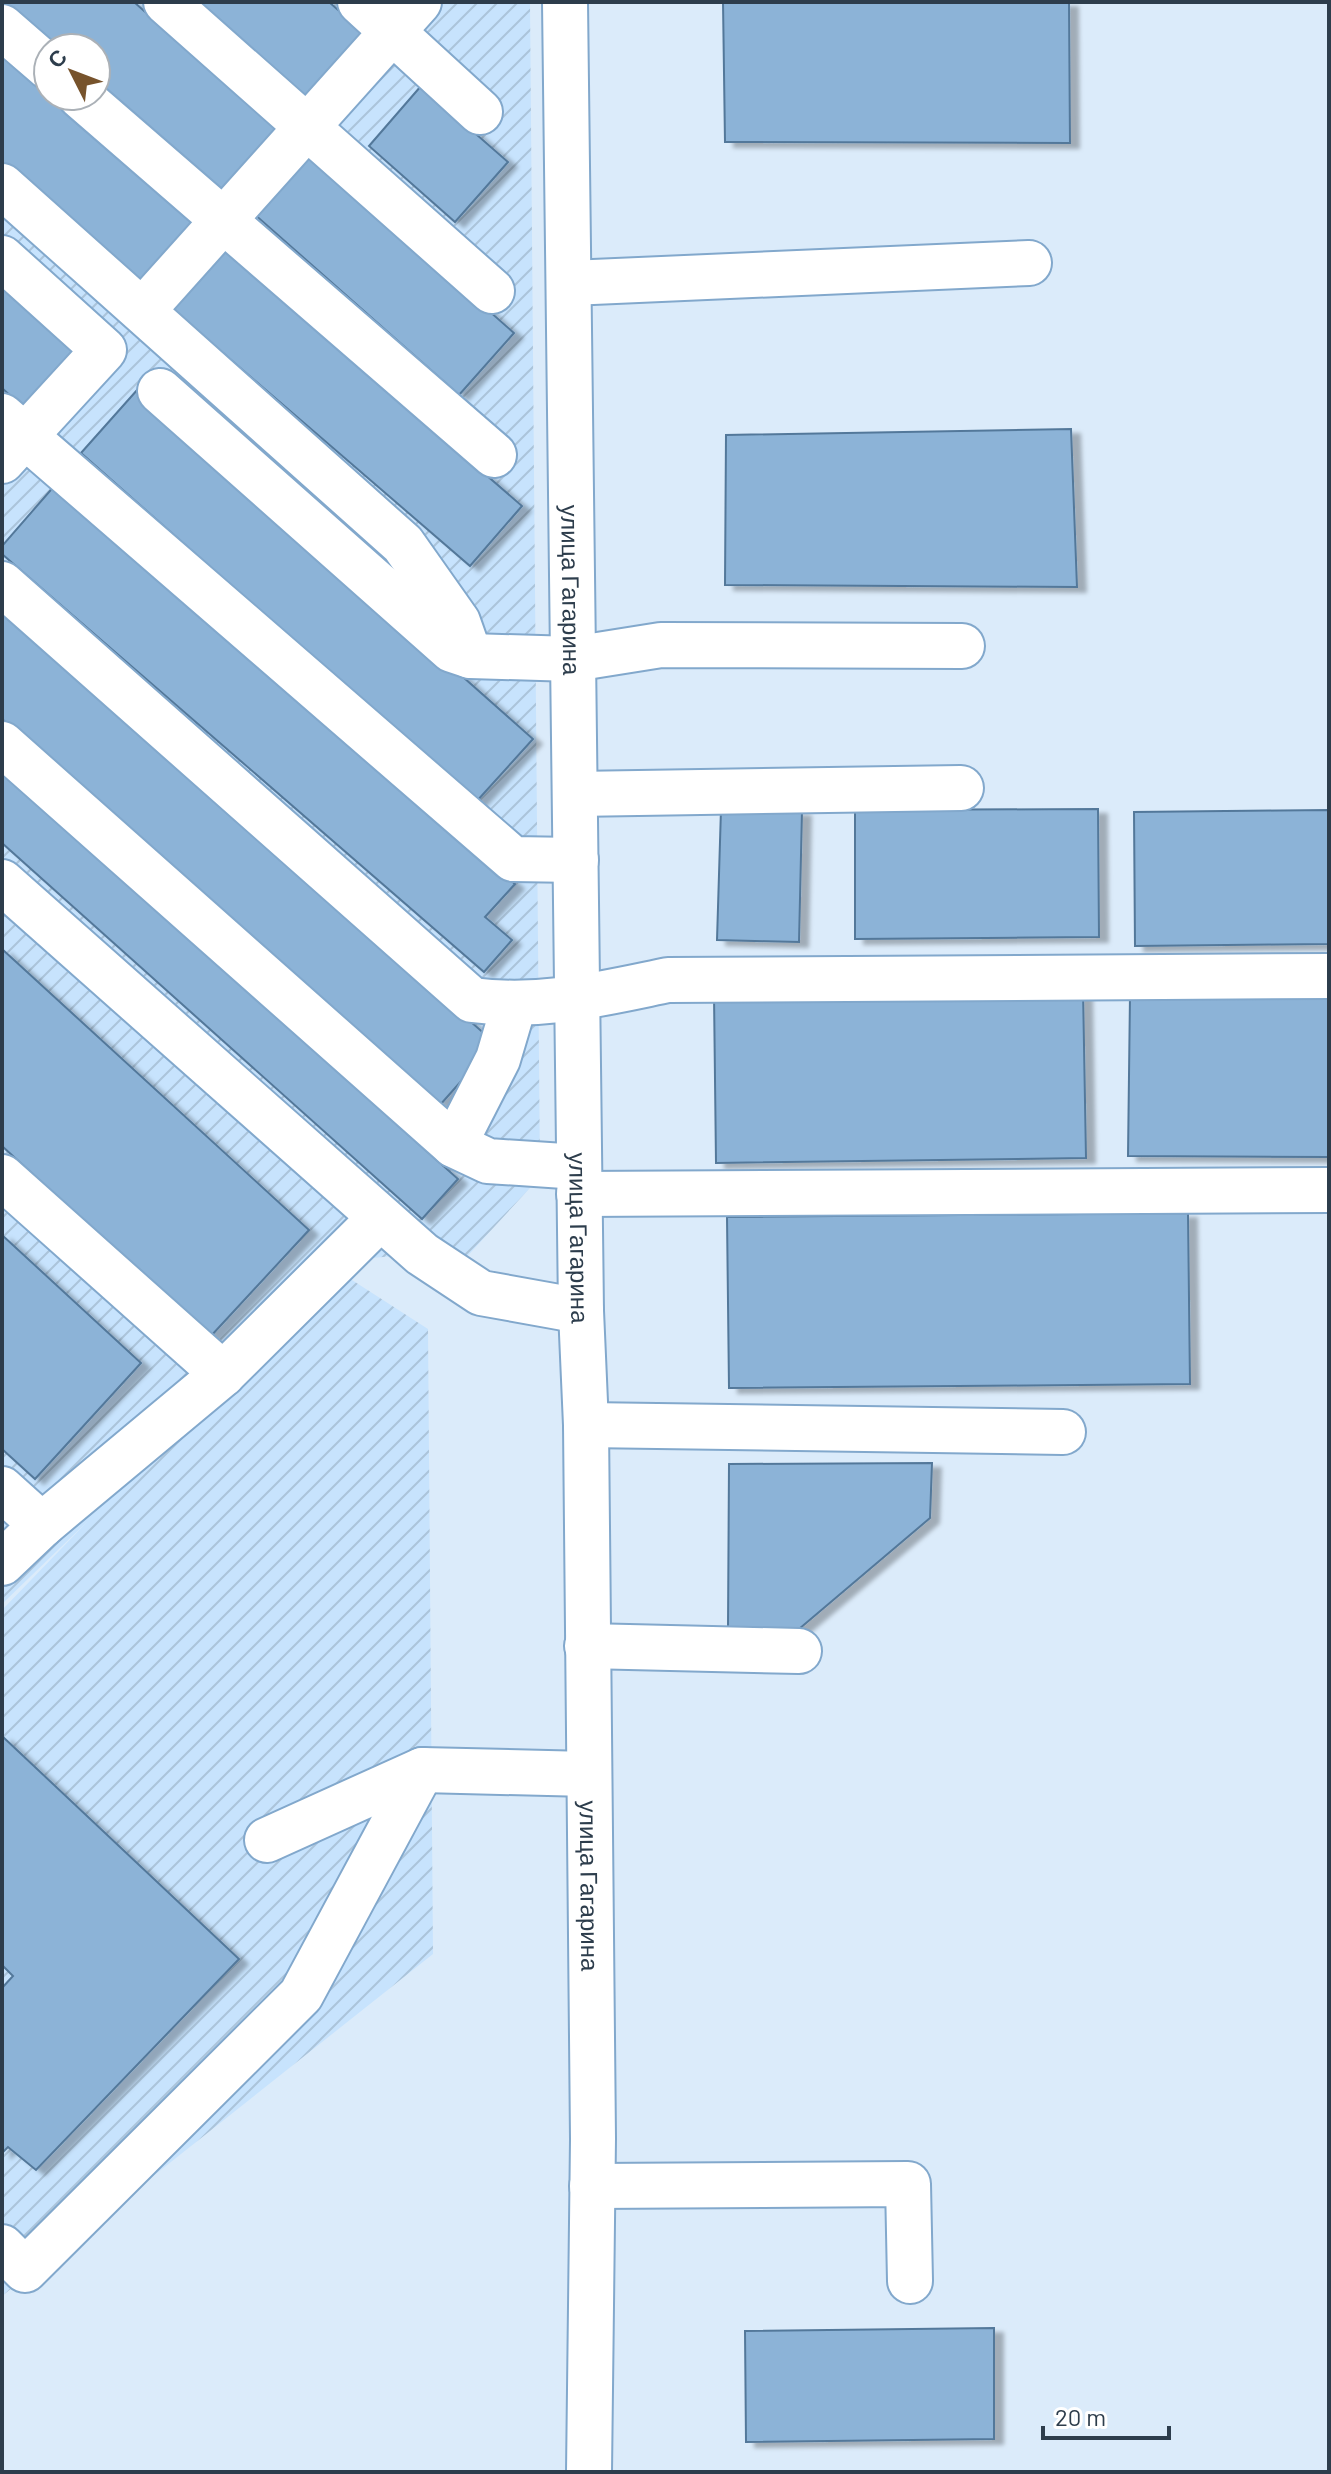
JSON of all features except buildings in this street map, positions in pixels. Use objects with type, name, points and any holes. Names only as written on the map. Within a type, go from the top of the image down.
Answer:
[{"type":"street","points":[[166,2],[492,291]]},
{"type":"street","points":[[360,2],[406,17],[480,112]]},
{"type":"street","name":"улица Гагарина","points":[[565,2],[579,1180],[586,1425],[592,2186],[589,2472]]},
{"type":"street","points":[[143,310],[406,17]]},
{"type":"street","points":[[2,27],[32,53]]},
{"type":"street","points":[[98,112],[494,455]]},
{"type":"street","points":[[2,186],[403,544],[458,622],[470,656]]},
{"type":"street","points":[[2,258],[104,350],[10,438],[513,859],[576,860]]},
{"type":"street","points":[[570,283],[1029,263]]},
{"type":"street","points":[[160,391],[452,650],[470,656],[573,659],[661,645],[962,646]]},
{"type":"street","points":[[2,584],[472,1000],[514,1005],[577,999],[668,980],[1329,976]]},
{"type":"street","points":[[2,744],[454,1145],[488,1161],[579,1180],[1329,1190]]},
{"type":"street","points":[[575,794],[961,788]]},
{"type":"street","points":[[2,882],[422,1254],[481,1293],[581,1311]]},
{"type":"street","points":[[454,1145],[498,1059],[514,1005]]},
{"type":"street","points":[[2,1177],[223,1374]]},
{"type":"street","points":[[2,1563],[42,1525],[223,1374],[380,1218]]},
{"type":"street","points":[[586,1425],[1063,1432]]},
{"type":"street","points":[[2,1489],[42,1525]]},
{"type":"street","points":[[587,1646],[799,1651]]},
{"type":"street","points":[[267,1840],[422,1770],[588,1774]]},
{"type":"street","points":[[2,2247],[25,2270],[301,1995],[422,1770]]},
{"type":"street","points":[[592,2186],[908,2184],[910,2281]]},
{"type":"shaded area","points":[[2,2],[530,2],[540,1177],[439,1287],[395,1256],[348,1260],[338,1271],[428,1329],[433,1954],[2,2296],[2,1610],[88,1521],[2,1604]]}]
